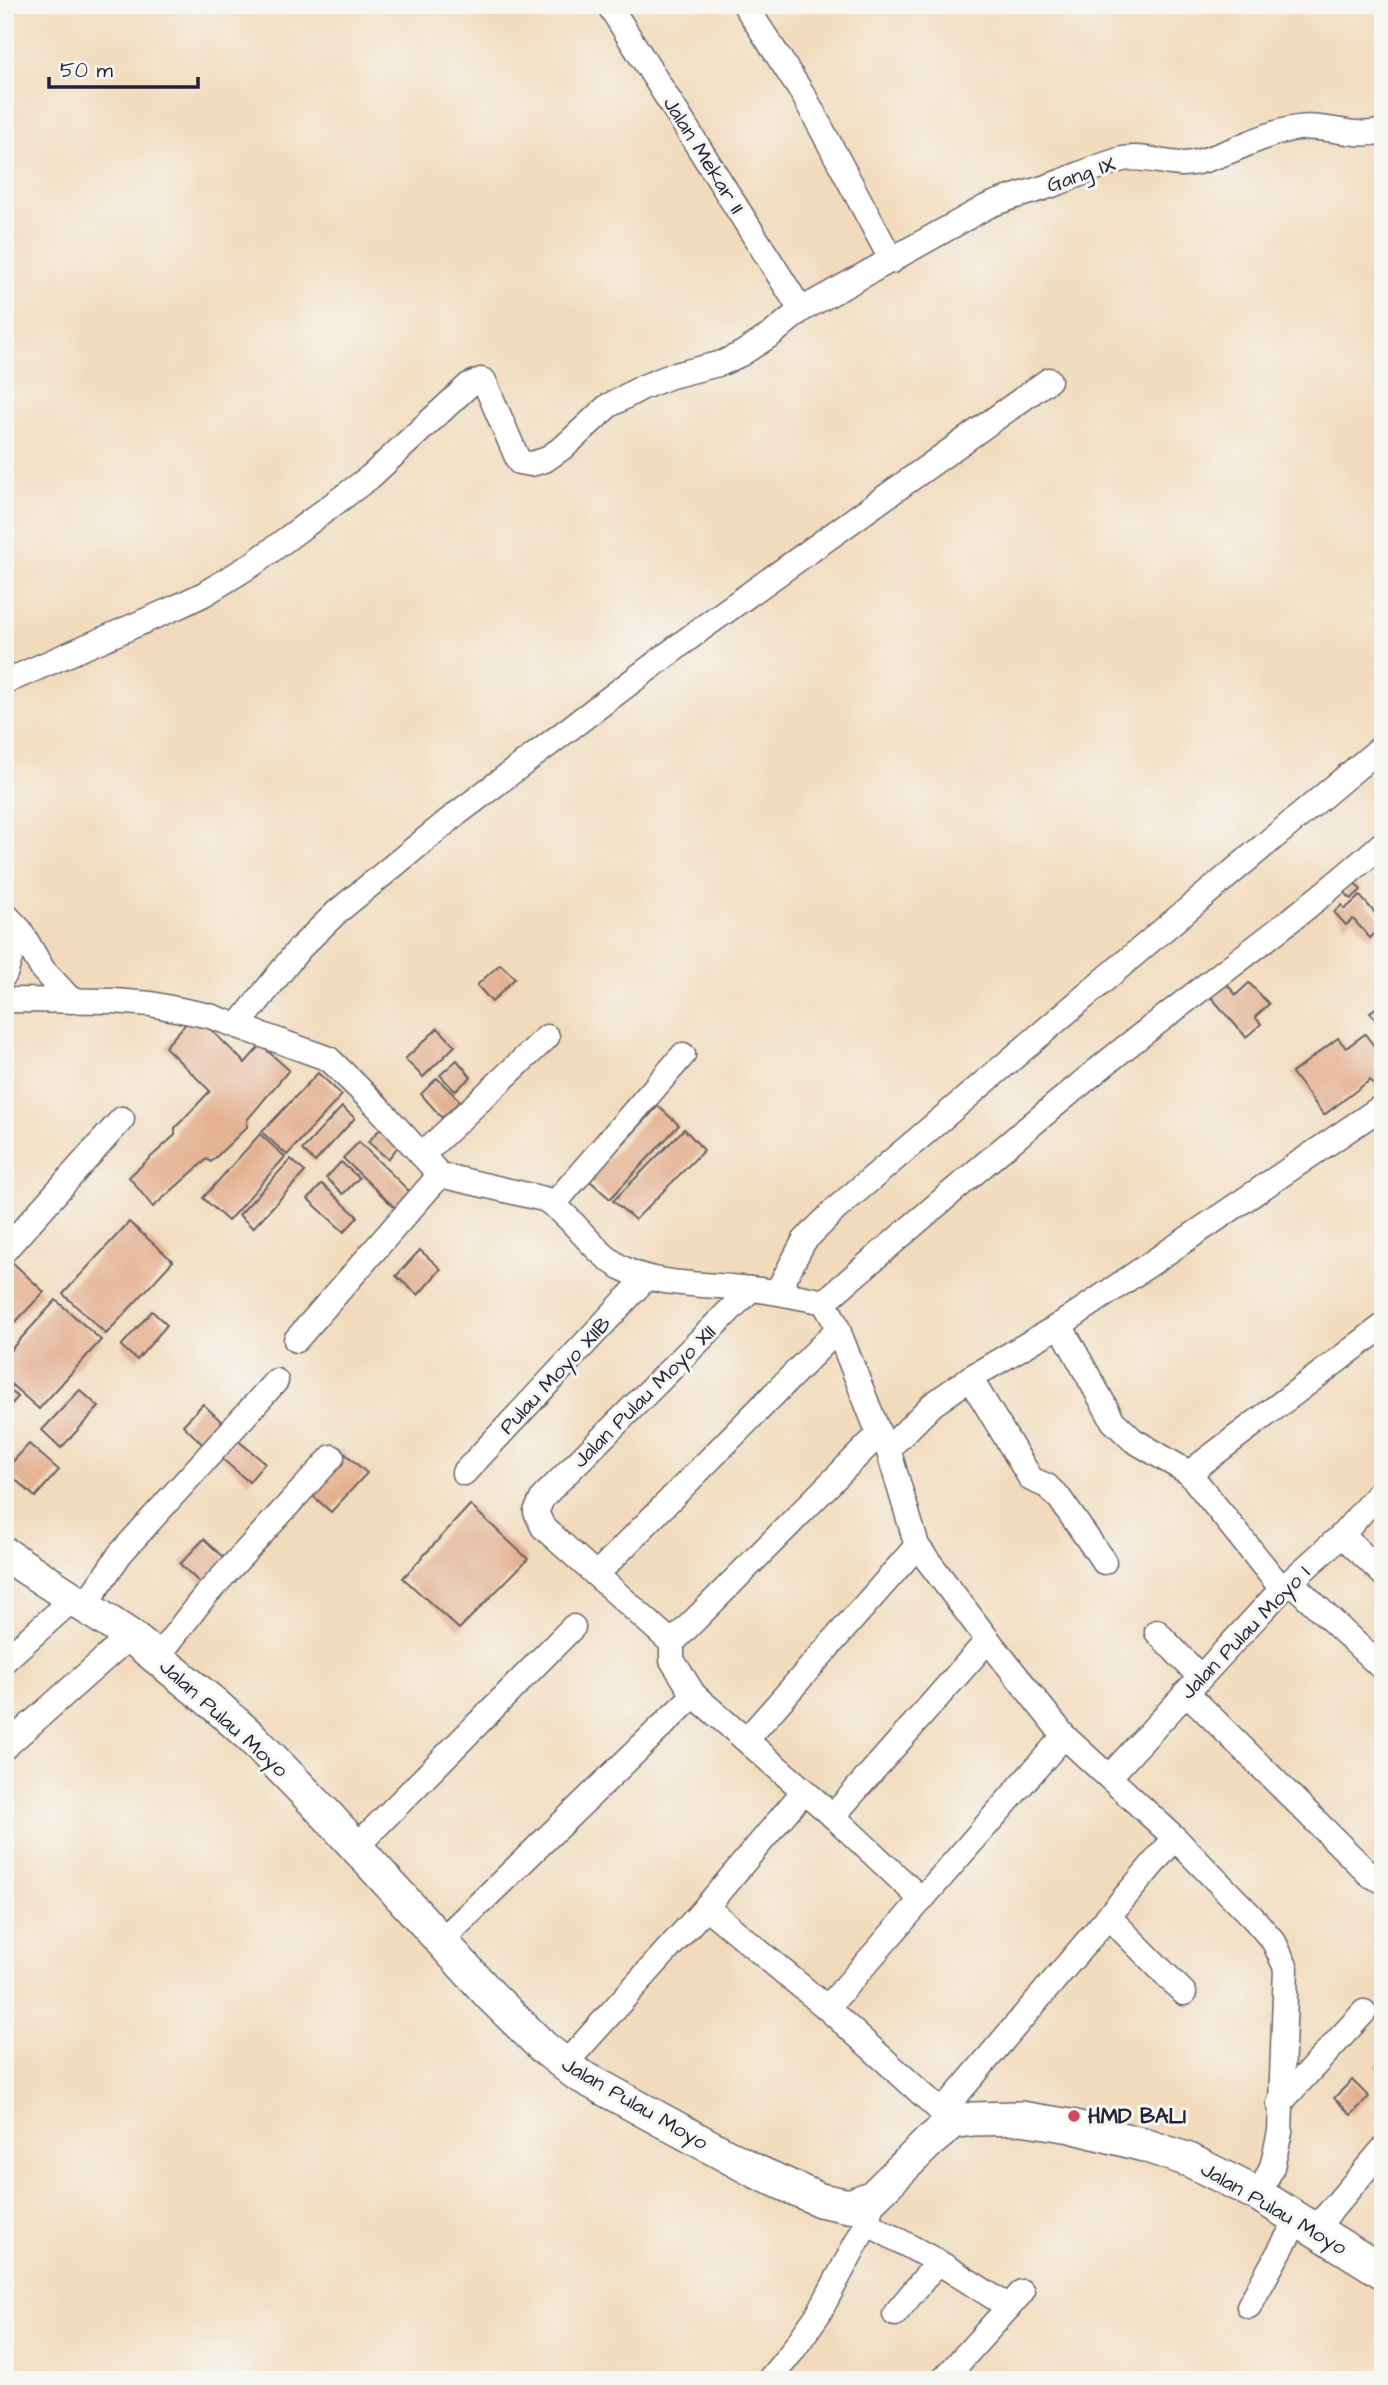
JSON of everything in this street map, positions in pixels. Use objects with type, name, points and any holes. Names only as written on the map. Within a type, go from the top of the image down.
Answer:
[{"type":"street","name":"Jalan Mekar II","points":[[609,5],[800,308]]},
{"type":"street","points":[[745,5],[804,96],[892,261]]},
{"type":"street","name":"Gang IX","points":[[5,682],[180,606],[234,576],[370,477],[469,385],[478,381],[484,381],[519,462],[531,464],[545,460],[565,446],[608,406],[662,379],[722,363],[741,354],[772,334],[800,308],[892,261],[996,202],[1123,159],[1194,163],[1259,138],[1300,127],[1329,127],[1363,135],[1383,131]]},
{"type":"street","points":[[238,1026],[299,949],[454,816],[705,626],[1049,380]]},
{"type":"street","points":[[777,1292],[804,1241],[837,1208],[1383,746]]},
{"type":"street","points":[[824,1302],[1097,1070],[1240,961],[1383,843]]},
{"type":"street","points":[[5,914],[20,930],[57,986]]},
{"type":"street","points":[[5,932],[12,952],[5,974]]},
{"type":"street","points":[[5,991],[5,1000],[57,986],[114,1001],[151,1004],[210,1016],[329,1059],[377,1106],[440,1175],[544,1199],[559,1198],[683,1055]]},
{"type":"street","points":[[422,1155],[547,1037]]},
{"type":"street","points":[[921,1899],[833,1816],[694,1695],[672,1660],[672,1643],[932,1405],[970,1378],[1060,1325],[1383,1107]]},
{"type":"street","points":[[5,1250],[122,1119]]},
{"type":"street","points":[[296,1340],[440,1175]]},
{"type":"street","points":[[559,1198],[590,1243],[621,1268],[646,1278],[777,1292],[824,1302],[893,1438],[917,1546],[1065,1736],[1175,1838],[1254,1919],[1278,1949],[1286,1968],[1280,2132],[1272,2167],[1259,2195]]},
{"type":"street","name":"Pulau Moyo XIIB","points":[[464,1473],[646,1278]]},
{"type":"street","name":"Jalan Pulau Moyo XII","points":[[596,1575],[543,1527],[536,1512],[538,1505],[751,1289]]},
{"type":"street","points":[[1060,1325],[1114,1421],[1133,1440],[1189,1473],[1286,1586],[1383,1670]]},
{"type":"street","points":[[1189,1473],[1383,1326]]},
{"type":"street","points":[[672,1643],[596,1575],[838,1329]]},
{"type":"street","points":[[970,1378],[1031,1479],[1047,1486],[1060,1499],[1104,1562]]},
{"type":"street","points":[[5,1660],[80,1602],[276,1381]]},
{"type":"street","points":[[157,1657],[203,1598],[332,1457]]},
{"type":"street","name":"Jalan Pulau Moyo I","points":[[1109,1777],[1193,1684],[1286,1586],[1342,1535],[1383,1488]]},
{"type":"street","points":[[1342,1535],[1383,1574]]},
{"type":"street","points":[[747,1739],[917,1546]]},
{"type":"street","name":"Jalan Pulau Moyo","points":[[5,1554],[130,1636],[251,1737],[527,2033],[577,2074],[755,2171],[802,2193],[820,2200],[870,2210]]},
{"type":"street","points":[[356,1847],[573,1627]]},
{"type":"street","points":[[1157,1632],[1193,1684],[1370,1875],[1383,1881]]},
{"type":"street","points":[[5,1747],[130,1636]]},
{"type":"street","points":[[833,1816],[988,1640]]},
{"type":"street","points":[[441,1941],[694,1695]]},
{"type":"street","points":[[827,2008],[1065,1736]]},
{"type":"street","points":[[565,2064],[706,1907],[804,1791]]},
{"type":"street","points":[[769,2380],[792,2353],[818,2313],[870,2210],[929,2141],[1108,1916],[1175,1838]]},
{"type":"street","points":[[706,1907],[827,2008],[948,2116]]},
{"type":"street","points":[[1108,1916],[1184,1993]]},
{"type":"street","points":[[1279,2104],[1364,2012]]},
{"type":"street","name":"Jalan Pulau Moyo","points":[[948,2116],[972,2119],[1021,2118],[1071,2126],[1189,2160],[1259,2195],[1383,2272]]},
{"type":"street","points":[[1249,2306],[1306,2224],[1383,2149]]},
{"type":"street","points":[[870,2210],[938,2262],[1015,2300],[953,2377]]},
{"type":"street","points":[[895,2314],[938,2262]]},
{"type":"building","points":[[1351,879],[1361,890],[1351,899],[1341,888]]},
{"type":"building","points":[[1360,896],[1383,922],[1383,926],[1370,938],[1353,919],[1346,925],[1334,912],[1342,905],[1345,909]]},
{"type":"building","points":[[500,964],[515,978],[492,1002],[477,985]]},
{"type":"building","points":[[1225,982],[1236,995],[1249,983],[1269,1004],[1255,1017],[1261,1024],[1246,1037],[1210,996]]},
{"type":"building","points":[[1383,1003],[1383,1030],[1370,1012]]},
{"type":"building","points":[[190,1019],[201,1020],[245,1063],[261,1045],[289,1070],[247,1120],[247,1127],[211,1162],[207,1159],[153,1207],[129,1177],[175,1135],[175,1128],[210,1091],[165,1047]]},
{"type":"building","points":[[438,1028],[455,1046],[423,1077],[405,1059]]},
{"type":"building","points":[[1365,1034],[1383,1058],[1383,1083],[1377,1088],[1370,1080],[1324,1115],[1292,1073],[1338,1038],[1346,1048]]},
{"type":"building","points":[[457,1060],[471,1077],[455,1091],[440,1075]]},
{"type":"building","points":[[318,1073],[342,1095],[287,1155],[262,1132]]},
{"type":"building","points":[[437,1078],[460,1101],[442,1118],[421,1094]]},
{"type":"building","points":[[658,1106],[679,1125],[610,1199],[589,1180]]},
{"type":"building","points":[[342,1107],[355,1118],[315,1162],[302,1150]]},
{"type":"building","points":[[383,1126],[402,1142],[388,1159],[368,1142]]},
{"type":"building","points":[[684,1129],[704,1150],[635,1220],[613,1201]]},
{"type":"building","points":[[260,1134],[285,1157],[228,1221],[203,1198]]},
{"type":"building","points":[[359,1142],[410,1192],[395,1208],[343,1158]]},
{"type":"building","points":[[291,1159],[305,1172],[253,1228],[239,1215]]},
{"type":"building","points":[[341,1162],[359,1178],[343,1194],[326,1178]]},
{"type":"building","points":[[322,1184],[358,1217],[344,1232],[308,1199]]},
{"type":"building","points":[[129,1222],[173,1261],[106,1334],[63,1294]]},
{"type":"building","points":[[420,1250],[441,1269],[418,1295],[396,1276]]},
{"type":"building","points":[[8,1258],[44,1292],[5,1333],[5,1261]]},
{"type":"building","points":[[56,1300],[101,1340],[39,1409],[5,1379],[5,1356]]},
{"type":"building","points":[[152,1311],[167,1325],[137,1360],[121,1346]]},
{"type":"building","points":[[5,1386],[18,1397],[5,1411]]},
{"type":"building","points":[[80,1390],[99,1407],[61,1448],[42,1430]]},
{"type":"building","points":[[203,1404],[226,1426],[205,1447],[183,1425]]},
{"type":"building","points":[[236,1439],[265,1463],[249,1482],[220,1457]]},
{"type":"building","points":[[29,1444],[59,1470],[35,1497],[5,1470]]},
{"type":"building","points":[[340,1449],[367,1473],[331,1512],[304,1488]]},
{"type":"building","points":[[470,1505],[528,1559],[459,1629],[403,1578]]},
{"type":"building","points":[[204,1539],[227,1561],[203,1586],[180,1564]]},
{"type":"building","points":[[1383,2058],[1383,2074],[1375,2066]]},
{"type":"building","points":[[1352,2080],[1369,2097],[1351,2115],[1334,2098]]},
{"type":"place","name":"HMD BALI","points":[[1074,2116]]}]
